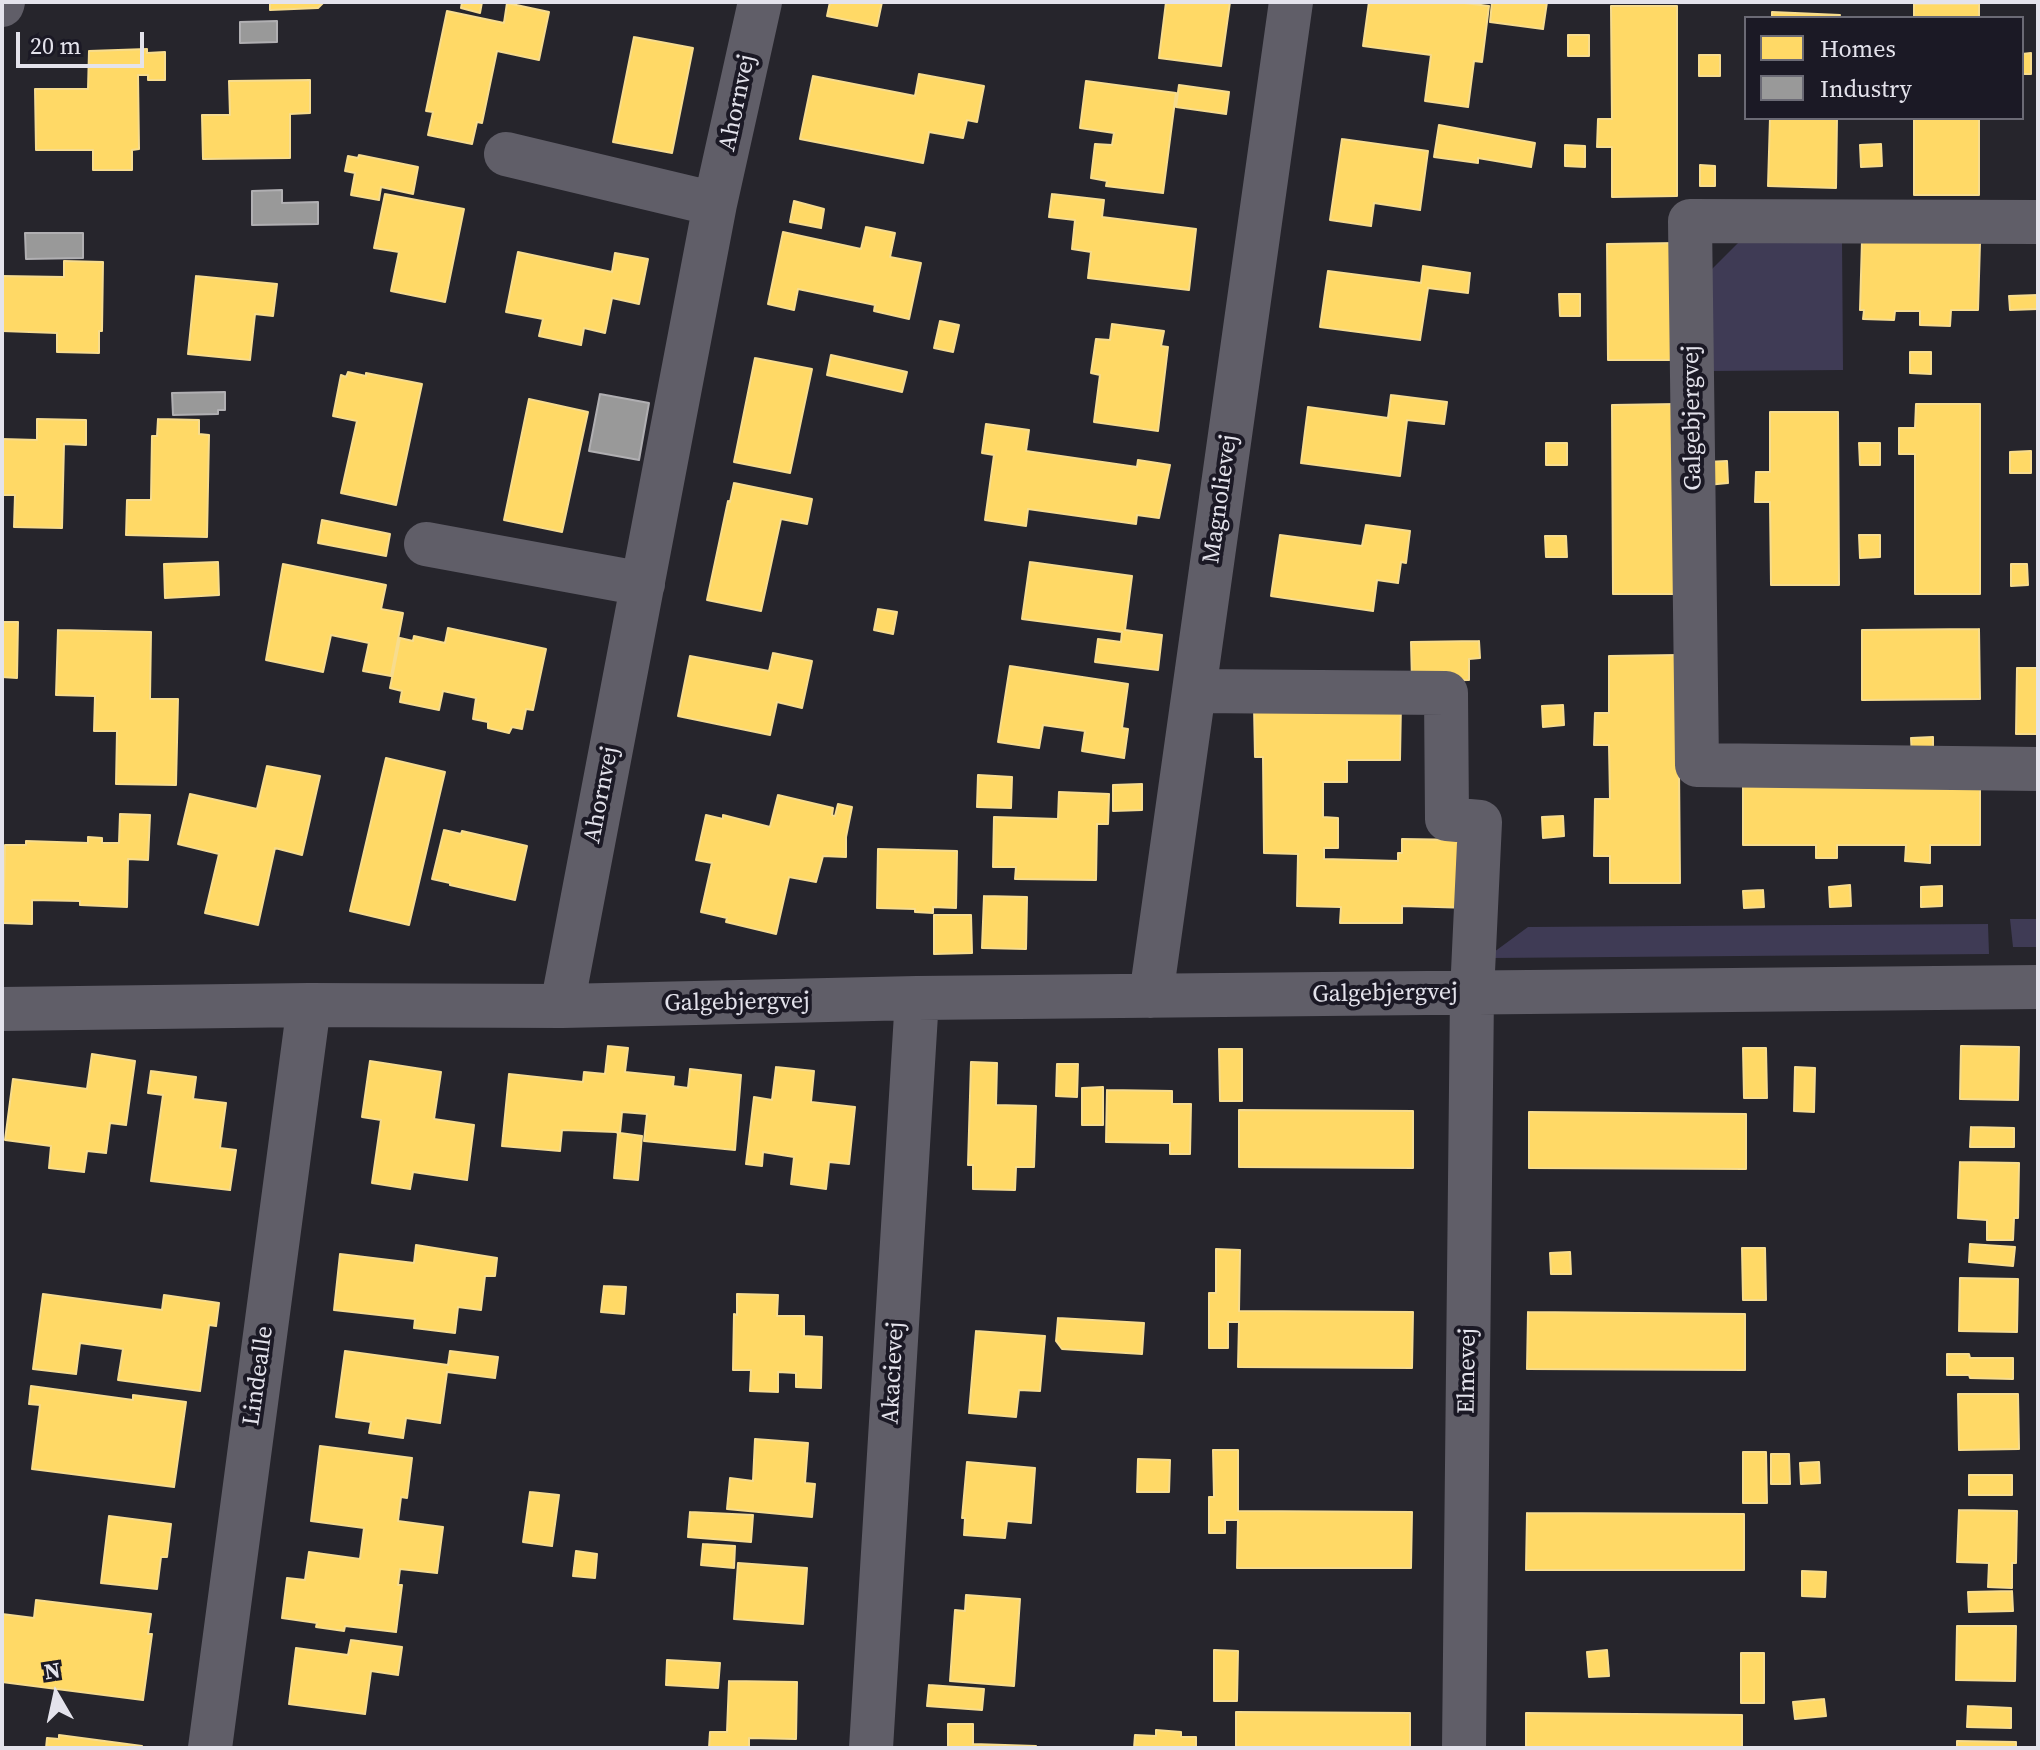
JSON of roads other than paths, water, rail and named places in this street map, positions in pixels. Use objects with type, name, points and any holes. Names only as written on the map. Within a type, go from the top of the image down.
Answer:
[{"type":"street","name":"Ahornvej","points":[[562,1006],[715,204],[760,2]]},
{"type":"street","name":"Magnolievej","points":[[1151,996],[1291,2]]},
{"type":"street","points":[[506,154],[715,204]]},
{"type":"street","name":"Galgebjergvej","points":[[2038,222],[1690,221],[1697,765],[2038,769]]},
{"type":"street","points":[[426,544],[643,584]]},
{"type":"street","name":"Galgebjergvej","points":[[1194,691],[1446,693],[1447,819],[1480,822],[1472,993]]},
{"type":"street","name":"Galgebjergvej","points":[[2,1009],[562,1006],[917,998],[2038,987]]},
{"type":"street","name":"Elmevej","points":[[1464,1748],[1472,993]]},
{"type":"street","name":"Akacievej","points":[[871,1748],[917,998]]},
{"type":"street","name":"Lindealle","points":[[210,1748],[309,1005]]}]
